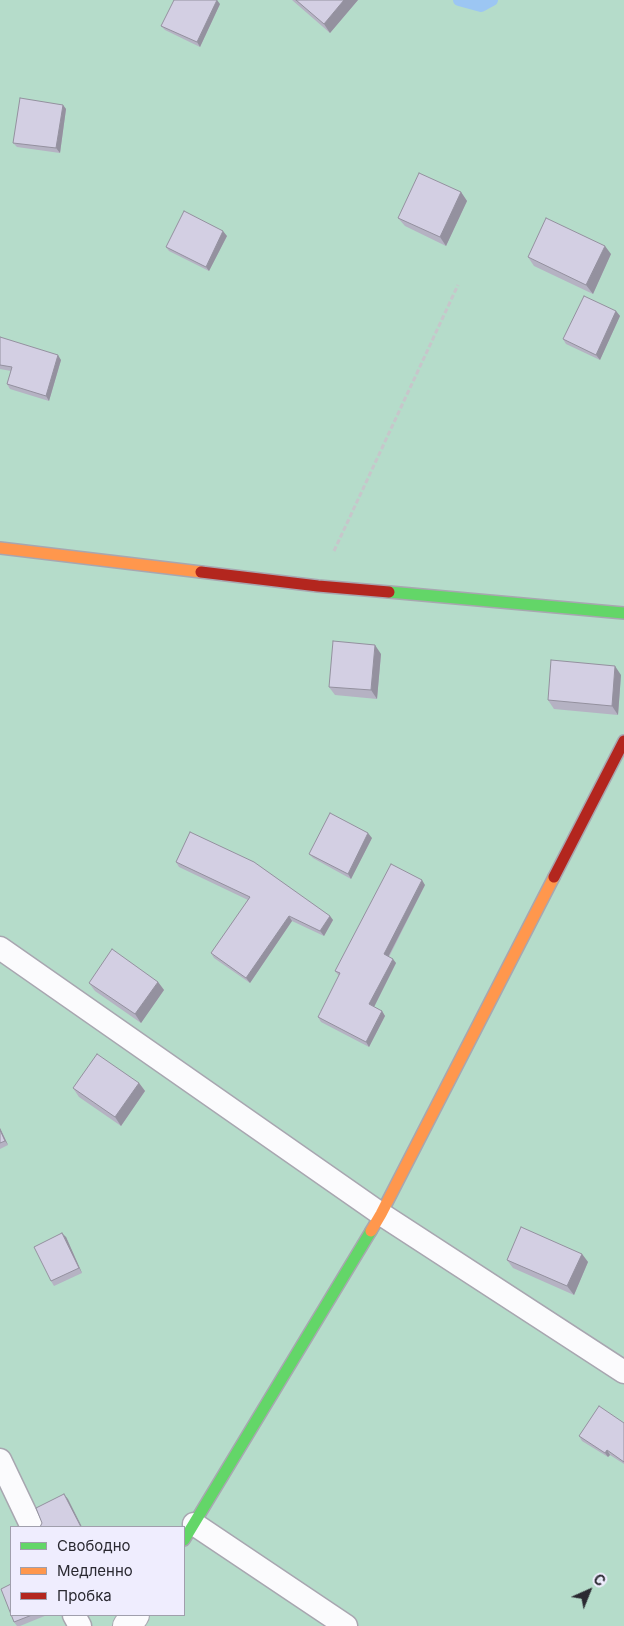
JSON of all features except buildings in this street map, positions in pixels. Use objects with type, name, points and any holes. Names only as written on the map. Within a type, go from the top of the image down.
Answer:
[{"type":"street","points":[[0,548],[318,586],[624,613]]},
{"type":"street","points":[[189,1532],[381,1214],[624,741]]},
{"type":"lane","points":[[0,948],[381,1214],[624,1372]]},
{"type":"lane","points":[[0,1460],[32,1526]]},
{"type":"lane","points":[[189,1532],[346,1626]]},
{"type":"path","points":[[318,586],[458,285]]},
{"type":"green space","points":[[0,0],[624,0],[624,1626],[0,1626]]},
{"type":"waterway","points":[[459,0],[481,6],[492,0]]},
{"type":"traffic: fast","points":[[389,592],[624,613]]},
{"type":"traffic: fast","points":[[185,1538],[371,1231]]},
{"type":"traffic: slow","points":[[0,548],[201,572]]},
{"type":"traffic: slow","points":[[371,1231],[554,877]]},
{"type":"traffic: jam","points":[[201,572],[318,586],[389,592]]},
{"type":"traffic: jam","points":[[554,877],[624,741]]}]
